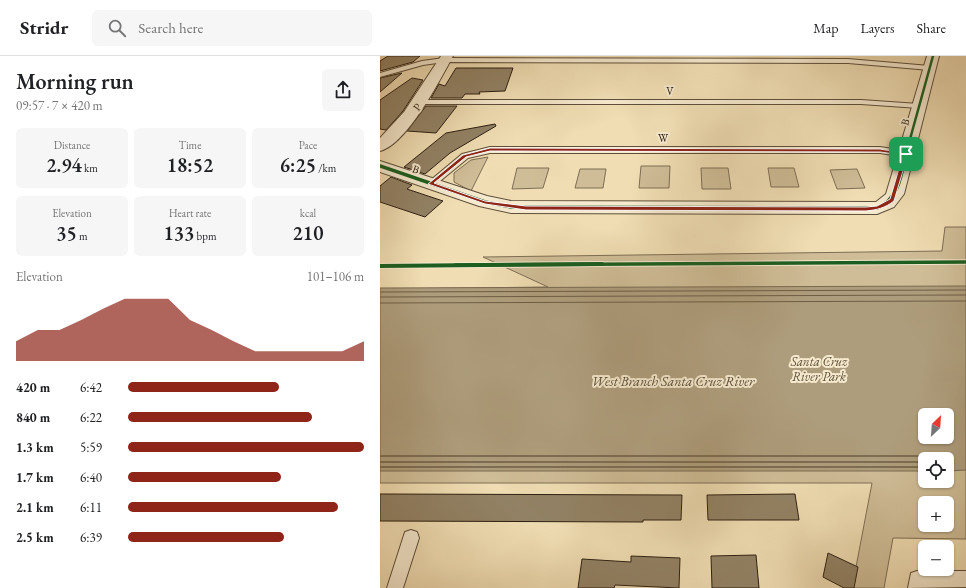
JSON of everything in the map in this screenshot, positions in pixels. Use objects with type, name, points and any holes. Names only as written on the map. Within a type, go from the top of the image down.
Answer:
[{"type":"street","name":"P","points":[[380,146],[403,126],[421,102],[446,58]]},
{"type":"street","name":"B","points":[[380,166],[485,202],[526,208],[877,208],[892,200],[932,62]]},
{"type":"lane","points":[[380,75],[446,58],[932,62]]},
{"type":"lane","name":"V","points":[[421,102],[861,102],[920,106]]},
{"type":"lane","name":"W","points":[[431,184],[464,156],[490,150],[880,150],[906,154]]},
{"type":"lane","points":[[395,588],[411,538]]},
{"type":"lane","points":[[916,588],[917,579],[966,579]]},
{"type":"green space","points":[[488,157],[471,191],[454,182],[454,173],[471,160]]},
{"type":"green space","points":[[641,166],[670,166],[669,188],[639,188]]},
{"type":"green space","points":[[517,168],[549,168],[543,188],[512,189]]},
{"type":"green space","points":[[701,168],[728,168],[731,189],[702,189]]},
{"type":"green space","points":[[768,168],[794,168],[799,187],[771,187]]},
{"type":"green space","points":[[580,169],[606,169],[603,188],[575,188]]},
{"type":"green space","points":[[857,169],[865,188],[837,189],[830,170]]},
{"type":"green space","name":"West Branch Santa Cruz River","points":[[945,227],[966,227],[966,539],[893,538],[884,588],[852,588],[872,483],[380,483],[380,289],[548,287],[483,257],[942,251]]},
{"type":"water","name":"West Branch Santa Cruz River","points":[[966,286],[966,470],[954,471],[954,452],[918,452],[918,471],[380,471],[380,288]]},
{"type":"building","points":[[388,56],[420,56],[413,62],[380,71],[380,61]]},
{"type":"building","points":[[456,68],[513,68],[505,91],[465,94],[462,98],[431,98],[439,84],[445,86]]},
{"type":"building","points":[[402,73],[380,92],[380,78]]},
{"type":"building","points":[[412,78],[423,80],[403,111],[386,130],[380,129],[380,100]]},
{"type":"building","points":[[426,106],[457,106],[436,133],[407,131]]},
{"type":"building","points":[[495,124],[496,126],[450,153],[425,174],[404,167],[446,133]]},
{"type":"building","points":[[391,177],[412,185],[407,189],[443,201],[425,217],[380,202],[380,186]]},
{"type":"building","points":[[380,494],[682,495],[681,520],[643,520],[643,522],[380,521]]},
{"type":"building","points":[[795,494],[799,520],[708,520],[707,495]]},
{"type":"building","points":[[828,553],[858,567],[854,588],[844,588],[823,577]]},
{"type":"building","points":[[756,555],[759,588],[712,588],[711,556]]},
{"type":"building","points":[[631,556],[680,558],[679,588],[615,585],[614,588],[578,588],[582,559],[631,562]]},
{"type":"cycle path","points":[[380,166],[485,202],[511,207],[877,208],[888,203],[895,194],[933,56]]},
{"type":"cycle path","points":[[380,266],[966,262]]},
{"type":"route","points":[[490,150],[880,150],[906,154],[892,200],[877,208],[866,209],[526,208],[497,205],[485,202],[431,184],[464,156],[490,150]]},
{"type":"park label","name":"Santa Cruz River Park","points":[[819,368]]}]
